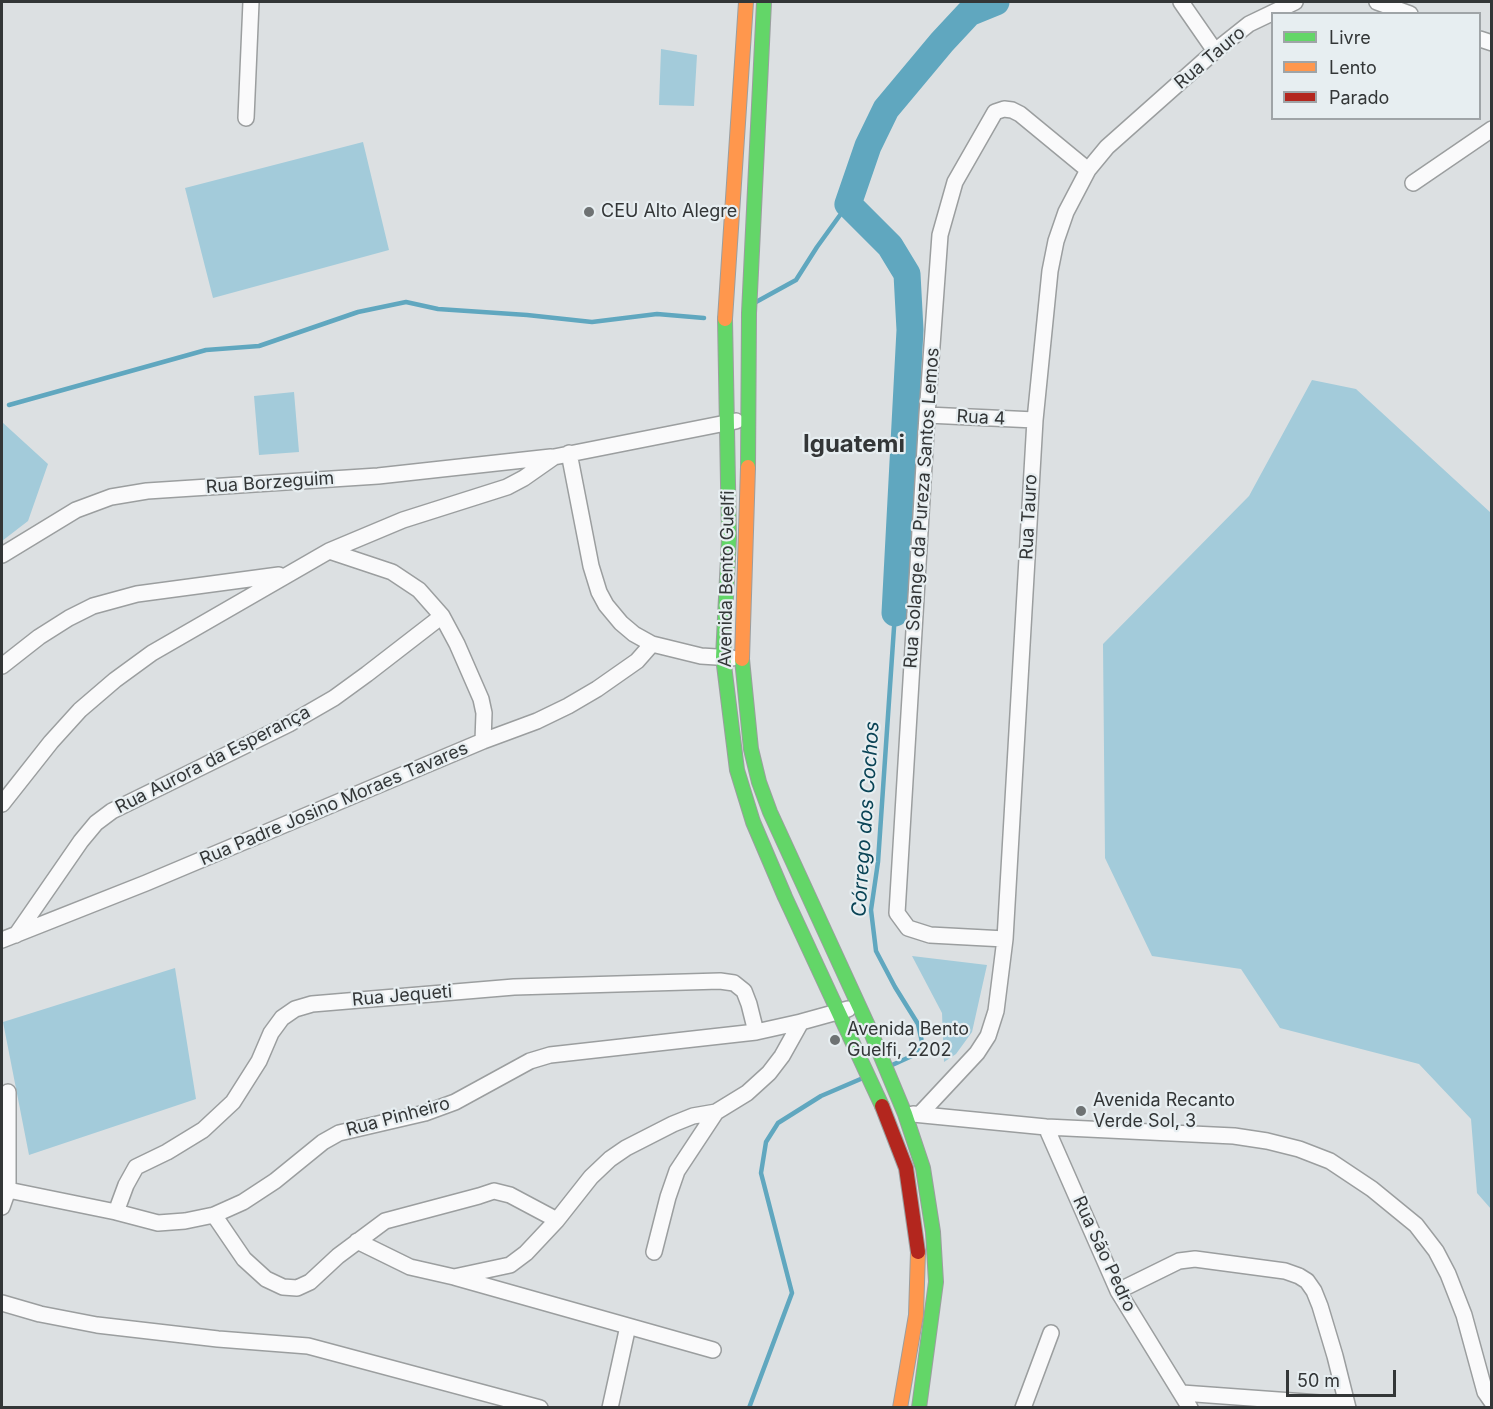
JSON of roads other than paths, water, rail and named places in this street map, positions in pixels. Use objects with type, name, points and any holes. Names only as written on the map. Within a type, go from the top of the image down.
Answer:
[{"type":"main road","name":"Avenida Bento Guelfi","points":[[746,2],[725,316],[729,538],[723,657],[736,770],[744,797],[785,897],[877,1092],[906,1168],[918,1243],[916,1315],[900,1407]]},
{"type":"main road","name":"Avenida Bento Guelfi","points":[[764,2],[749,313],[748,524],[742,659],[751,749],[759,782],[801,883],[892,1081],[913,1114],[933,1232],[936,1282],[920,1407]]},
{"type":"street","points":[[246,118],[251,2]]},
{"type":"street","points":[[1182,2],[1215,51]]},
{"type":"street","name":"Rua Tauro","points":[[1274,12],[1295,2]]},
{"type":"street","points":[[1377,2],[1404,12]]},
{"type":"street","name":"Rua Tauro","points":[[913,1114],[977,1053],[988,1036],[996,1011],[1005,939],[1035,420],[1050,271],[1056,242],[1066,212],[1088,170],[1107,147],[1215,51],[1249,24],[1271,13]]},
{"type":"street","name":"Rua Solange da Pureza Santos Lemos","points":[[1005,939],[930,935],[908,928],[897,914],[940,235],[955,182],[995,112],[1004,109],[1012,110],[1088,170]]},
{"type":"street","points":[[1413,183],[1491,129]]},
{"type":"street","name":"Rua 4","points":[[927,416],[1035,420]]},
{"type":"street","points":[[2,804],[51,742],[80,710],[115,680],[152,653],[329,551],[403,520],[507,486],[524,478],[554,457],[747,419]]},
{"type":"street","points":[[569,453],[591,566],[606,605],[621,623],[634,634],[652,644],[701,656],[742,659]]},
{"type":"street","name":"Rua Borzeguim","points":[[2,555],[76,510],[120,495],[147,491],[378,476],[554,457]]},
{"type":"street","points":[[329,551],[392,572],[419,590],[442,616],[481,699],[484,713],[483,741]]},
{"type":"street","points":[[2,666],[39,637],[93,606],[136,594],[288,574]]},
{"type":"street","name":"Rua Aurora da Esperança","points":[[9,938],[81,841],[96,823],[112,811],[289,724],[334,698],[442,616]]},
{"type":"street","name":"Rua Padre Josino Moraes Tavares","points":[[9,938],[483,741],[537,721],[568,706],[638,661],[652,644]]},
{"type":"street","name":"Rua Jequeti","points":[[116,1212],[126,1185],[136,1167],[167,1152],[203,1130],[233,1102],[259,1061],[271,1033],[282,1018],[295,1009],[312,1004],[514,987],[720,981],[734,983],[744,991],[756,1032]]},
{"type":"street","name":"Rua Pinheiro","points":[[8,1190],[158,1223],[185,1221],[214,1215],[251,1197],[275,1181],[323,1142],[339,1133],[425,1113],[455,1102],[530,1061],[550,1055],[756,1032],[838,1012],[858,1004]]},
{"type":"street","points":[[454,1277],[510,1265],[526,1253],[557,1220],[591,1177],[626,1148],[693,1116],[716,1112],[747,1093],[769,1073],[782,1056],[801,1022]]},
{"type":"street","points":[[2,1207],[8,1190],[8,1092]]},
{"type":"street","points":[[654,1252],[668,1197],[678,1171],[716,1112]]},
{"type":"street","points":[[888,1120],[913,1114],[1046,1127],[1234,1136],[1299,1149],[1330,1161],[1372,1189],[1416,1225],[1436,1251],[1464,1315],[1485,1392],[1491,1402]]},
{"type":"street","name":"Rua São Pedro","points":[[1046,1127],[1118,1291],[1190,1407]]},
{"type":"street","points":[[214,1215],[244,1259],[266,1279],[283,1287],[297,1288],[310,1282],[357,1241],[385,1221],[494,1191],[526,1202],[557,1220]]},
{"type":"street","points":[[357,1241],[410,1267],[454,1277],[713,1350]]},
{"type":"street","points":[[1118,1291],[1179,1261],[1195,1259],[1286,1271],[1299,1276],[1314,1292],[1320,1306],[1348,1406],[1182,1393]]},
{"type":"street","points":[[2,1303],[40,1314],[98,1325],[218,1339],[308,1346],[540,1407]]},
{"type":"street","points":[[610,1407],[628,1326]]},
{"type":"street","points":[[1023,1407],[1051,1333]]},
{"type":"waterway","points":[[895,613],[910,330],[907,274],[890,246],[848,204],[868,146],[886,109],[969,13],[996,2]]},
{"type":"waterway","points":[[756,302],[796,280],[848,204]]},
{"type":"waterway","points":[[9,405],[206,350],[259,346],[358,312],[406,302],[438,309],[592,322],[657,314],[704,318]]},
{"type":"waterway","name":"Córrego dos Cochos","points":[[890,1066],[914,1055],[922,1042],[918,1024],[876,951],[871,910],[878,862],[895,613]]},
{"type":"waterway","points":[[749,1408],[792,1293],[761,1173],[766,1142],[778,1123],[821,1096],[863,1078]]},
{"type":"place","name":"CEU Alto Alegre","points":[[589,212]]},
{"type":"place","name":"Avenida Bento Guelfi, 2202","points":[[835,1040]]},
{"type":"place","name":"Avenida Recanto Verde Sol, 3","points":[[1081,1111]]},
{"type":"district","name":"Iguatemi","points":[[854,445]]}]
